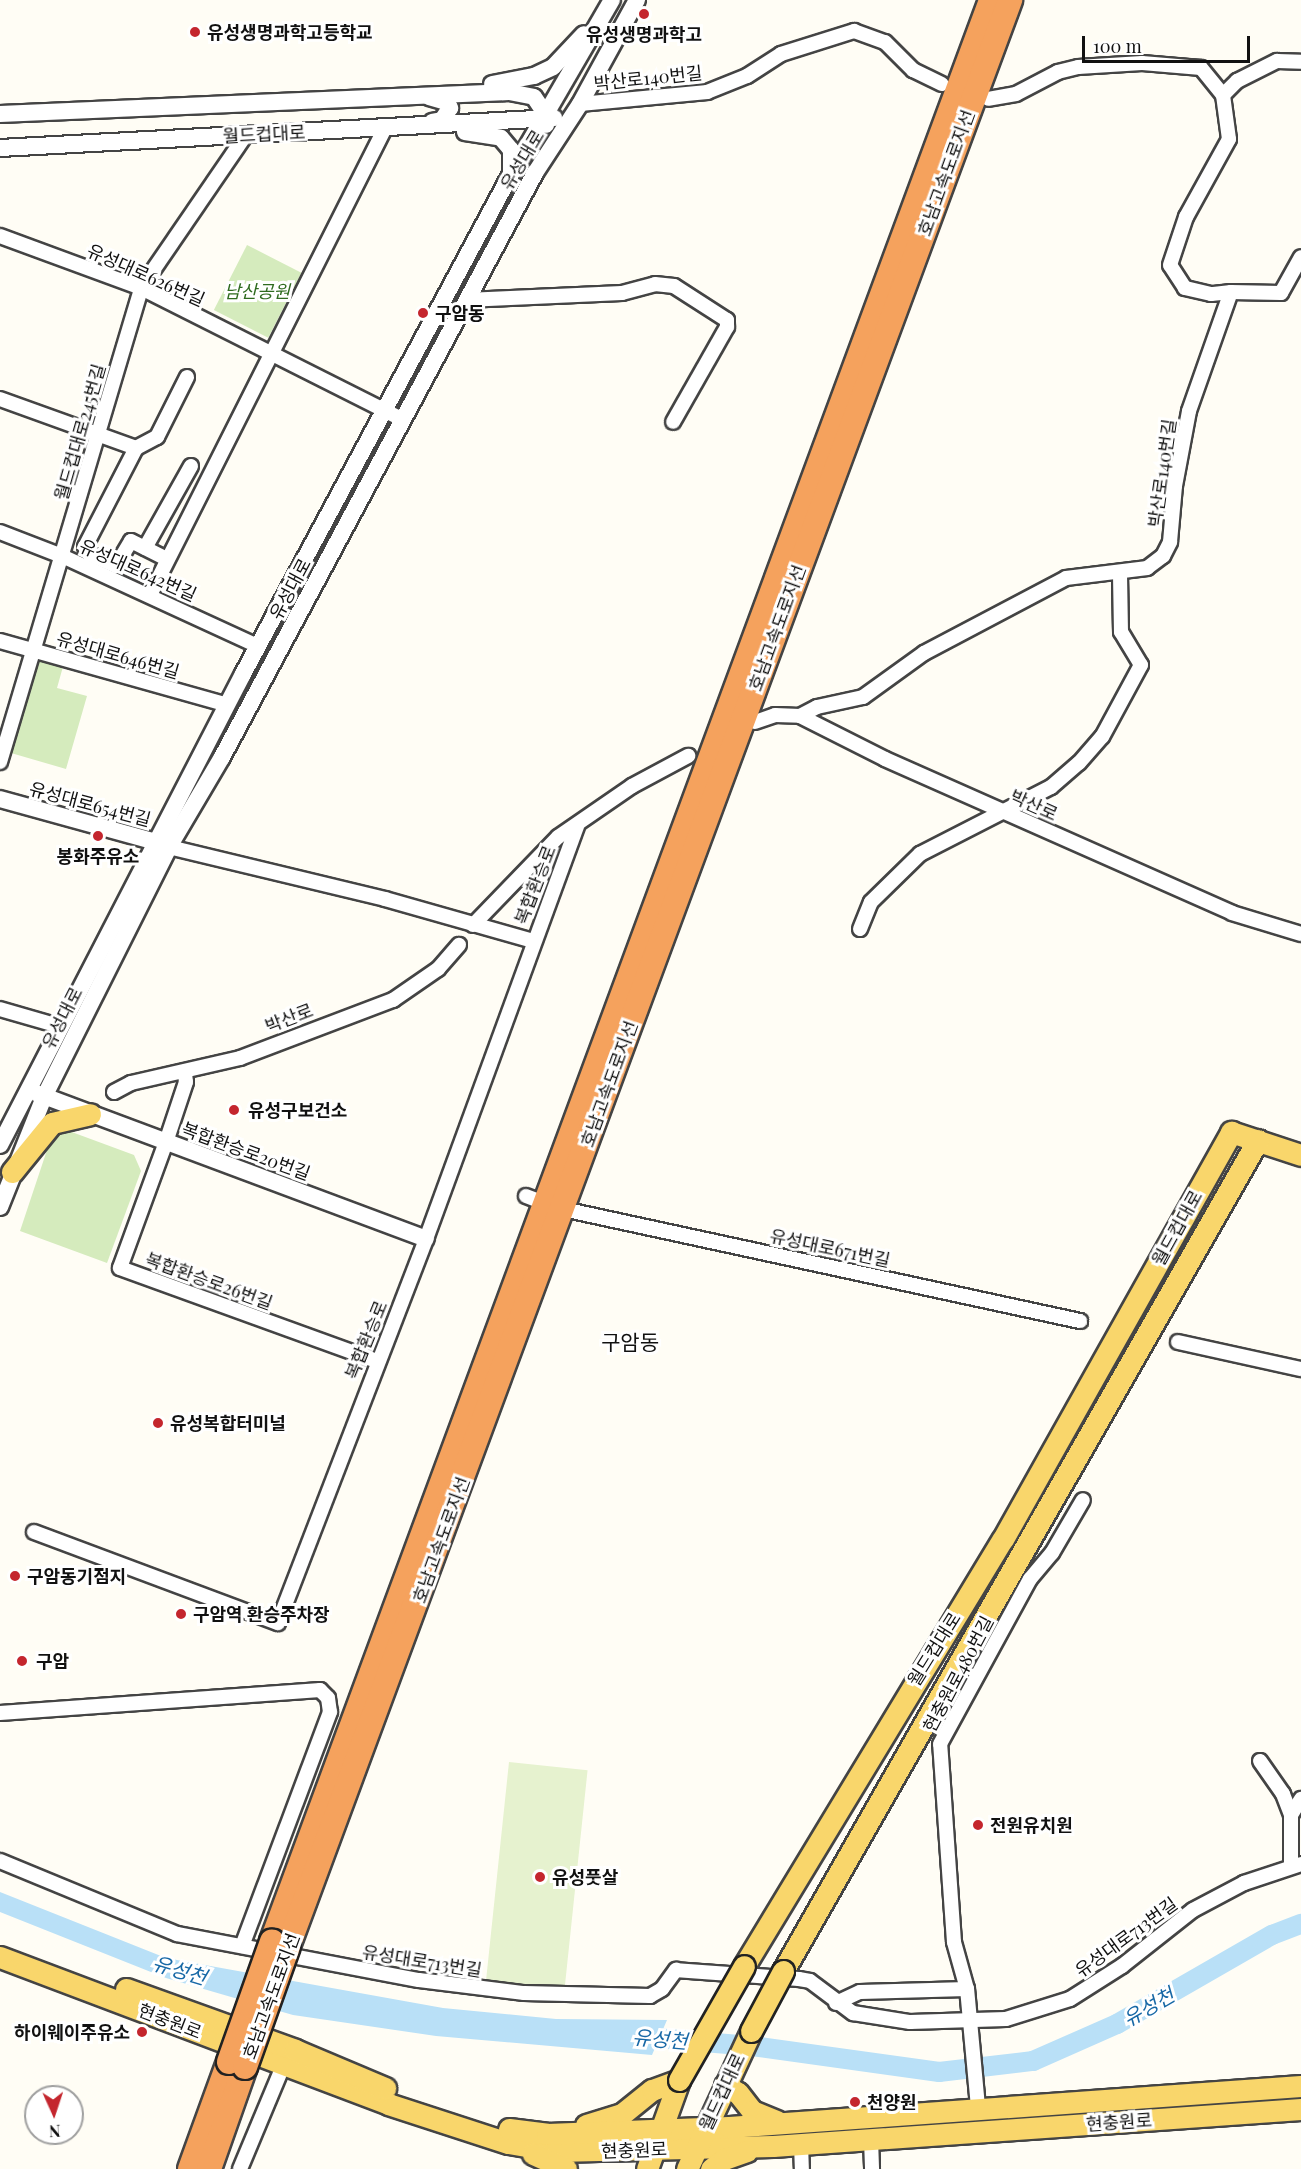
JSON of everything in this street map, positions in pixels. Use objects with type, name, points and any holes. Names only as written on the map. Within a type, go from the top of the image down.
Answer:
[{"type":"highway","name":"호남고속도로지선","points":[[209,2169],[237,2065],[280,1944],[991,0]]},
{"type":"highway","name":"호남고속도로지선","points":[[280,1944],[1010,0]]},
{"type":"highway","name":"호남고속도로지선","points":[[190,2169],[237,2065]]},
{"type":"main road","points":[[12,1172],[52,1123],[90,1114]]},
{"type":"main road","name":"월드컵대로","points":[[650,2159],[659,2129],[679,2080],[744,1966],[1003,1539],[1231,1132],[1258,1140],[783,1971],[725,2085],[687,2169]]},
{"type":"main road","points":[[1258,1140],[1301,1155]]},
{"type":"main road","name":"현충원로","points":[[0,1943],[295,2050],[442,2109],[512,2130],[547,2134],[782,2123],[977,2098],[1187,2093],[1301,2086]]},
{"type":"main road","name":"현충원로","points":[[0,1957],[284,2064],[508,2143],[556,2151],[650,2159],[695,2148],[773,2146],[1301,2109]]},
{"type":"main road","points":[[547,2134],[622,2114],[652,2090],[679,2080]]},
{"type":"main road","points":[[725,2085],[738,2093],[752,2111],[782,2123]]},
{"type":"main road","points":[[1111,2123],[1099,2121],[1093,2115],[1110,2109],[1164,2106],[1187,2093]]},
{"type":"main road","points":[[508,2143],[561,2168]]},
{"type":"main road","points":[[711,2169],[724,2159],[773,2146]]},
{"type":"street","points":[[415,95],[510,81],[553,67],[578,45],[611,0]]},
{"type":"street","name":"유성대로","points":[[0,1207],[12,1172],[227,705],[511,174],[546,118],[611,0]]},
{"type":"street","name":"유성대로","points":[[0,1145],[59,1026],[162,844],[222,757],[537,170],[580,104],[637,0]]},
{"type":"street","name":"박산로140번길","points":[[580,104],[707,92],[747,76],[781,54],[854,31],[885,42],[913,70],[942,84]]},
{"type":"street","points":[[1223,95],[1237,81],[1277,62],[1301,62]]},
{"type":"street","points":[[988,99],[1016,94],[1068,69],[1142,63],[1201,68],[1223,95],[1229,140],[1186,217],[1170,265],[1185,288],[1211,294],[1281,293],[1301,257]]},
{"type":"street","name":"월드컵대로","points":[[0,114],[525,92],[539,101],[546,118]]},
{"type":"street","points":[[407,126],[442,120],[449,115],[447,102],[415,95]]},
{"type":"street","name":"월드컵대로","points":[[0,148],[528,120],[568,114],[580,104]]},
{"type":"street","points":[[537,170],[546,118]]},
{"type":"street","points":[[407,126],[501,138],[511,150],[511,174]]},
{"type":"street","points":[[150,595],[385,128]]},
{"type":"street","name":"월드컵대로245번길","points":[[0,762],[141,288],[245,135]]},
{"type":"street","name":"유성대로626번길","points":[[0,236],[141,288],[403,420]]},
{"type":"street","points":[[466,300],[622,293],[655,284],[674,286],[727,320],[727,327],[673,422]]},
{"type":"street","name":"박산로140번길","points":[[801,716],[817,707],[863,697],[924,653],[1066,578],[1119,574],[1147,568],[1163,556],[1170,542],[1175,486],[1189,411],[1231,292]]},
{"type":"street","points":[[167,559],[130,541],[116,566],[89,554],[85,547],[136,448],[158,437],[187,377]]},
{"type":"street","points":[[0,399],[98,435],[109,436],[136,448]]},
{"type":"street","points":[[145,548],[191,466]]},
{"type":"street","name":"유성대로642번길","points":[[0,532],[62,556],[258,646]]},
{"type":"street","points":[[860,929],[871,902],[920,854],[1051,787],[1079,763],[1102,737],[1141,665],[1121,632],[1119,574]]},
{"type":"street","name":"유성대로646번길","points":[[0,641],[227,705]]},
{"type":"street","name":"박산로","points":[[755,722],[775,715],[801,716],[1004,813],[1232,913],[1301,934]]},
{"type":"street","points":[[473,925],[558,837],[632,786],[688,756]]},
{"type":"street","name":"유성대로654번길","points":[[0,800],[162,844]]},
{"type":"street","name":"복합환승로","points":[[34,1532],[278,1623],[377,1361],[426,1239],[533,941],[577,826]]},
{"type":"street","points":[[162,844],[533,941]]},
{"type":"street","name":"박산로","points":[[114,1092],[131,1083],[185,1073],[240,1058],[393,1000],[438,969],[459,945]]},
{"type":"street","points":[[0,1009],[59,1026]]},
{"type":"street","points":[[166,1142],[186,1082],[185,1073]]},
{"type":"street","points":[[27,1089],[48,1098]]},
{"type":"street","name":"복합환승로20번길","points":[[48,1098],[426,1239]]},
{"type":"street","name":"복합환승로26번길","points":[[166,1142],[120,1268],[377,1361]]},
{"type":"street","name":"유성대로671번길","points":[[572,1210],[1080,1321]]},
{"type":"street","points":[[1178,1342],[1301,1369]]},
{"type":"street","name":"현충원로480번길","points":[[977,2098],[967,1989],[954,1942],[940,1744],[1030,1578],[1052,1553],[1083,1500]]},
{"type":"street","points":[[0,1713],[320,1690],[328,1698],[330,1712],[242,1946]]},
{"type":"street","points":[[1260,1761],[1283,1794],[1291,1815]]},
{"type":"street","points":[[1291,1815],[1301,1799]]},
{"type":"street","name":"유성대로713번길","points":[[0,1861],[151,1925],[242,1946],[430,1982],[525,1993],[650,1996],[662,1989],[676,1970],[810,1981],[836,2002],[871,2018],[971,2025],[1006,2019],[1070,1999],[1122,1966],[1193,1910],[1244,1883],[1296,1865],[1291,1815]]},
{"type":"street","points":[[836,2002],[860,1992],[967,1989]]},
{"type":"street","points":[[240,2169],[284,2064]]},
{"type":"street","points":[[872,2139],[872,2169]]},
{"type":"street","points":[[801,2144],[802,2169]]},
{"type":"green space","name":"남산공원","points":[[247,245],[301,273],[268,338],[214,310]]},
{"type":"green space","points":[[39,656],[64,663],[57,688],[87,696],[66,769],[11,753]]},
{"type":"green space","points":[[69,1131],[134,1155],[141,1171],[107,1263],[20,1231],[51,1138]]},
{"type":"green space","name":"유성풋살","points":[[509,1762],[588,1770],[564,1993],[486,1985]]},
{"type":"water","points":[[0,1892],[166,1958],[443,2008],[556,2019],[667,2020],[652,2055],[436,2036],[293,2015],[166,1978],[0,1912]]},
{"type":"waterway","name":"유성천","points":[[632,2036],[752,2046],[939,2072],[1033,2061],[1117,2024],[1272,1935],[1301,1924]]},
{"type":"place","name":"유성생명과학고","points":[[644,14]]},
{"type":"place","name":"유성생명과학고등학교","points":[[195,32]]},
{"type":"place","name":"구암동","points":[[423,313]]},
{"type":"place","name":"봉화주유소","points":[[98,836]]},
{"type":"place","name":"유성구보건소","points":[[234,1110]]},
{"type":"place","name":"유성복합터미널","points":[[158,1423]]},
{"type":"place","name":"구암동기점지","points":[[15,1576]]},
{"type":"place","name":"구암역 환승주차장","points":[[181,1614]]},
{"type":"place","name":"구암","points":[[22,1661]]},
{"type":"place","name":"전원유치원","points":[[978,1825]]},
{"type":"place","name":"유성풋살","points":[[540,1877]]},
{"type":"place","name":"하이웨이주유소","points":[[142,2032]]},
{"type":"place","name":"천양원","points":[[855,2102]]},
{"type":"district","name":"구암동","points":[[630,1341]]}]
